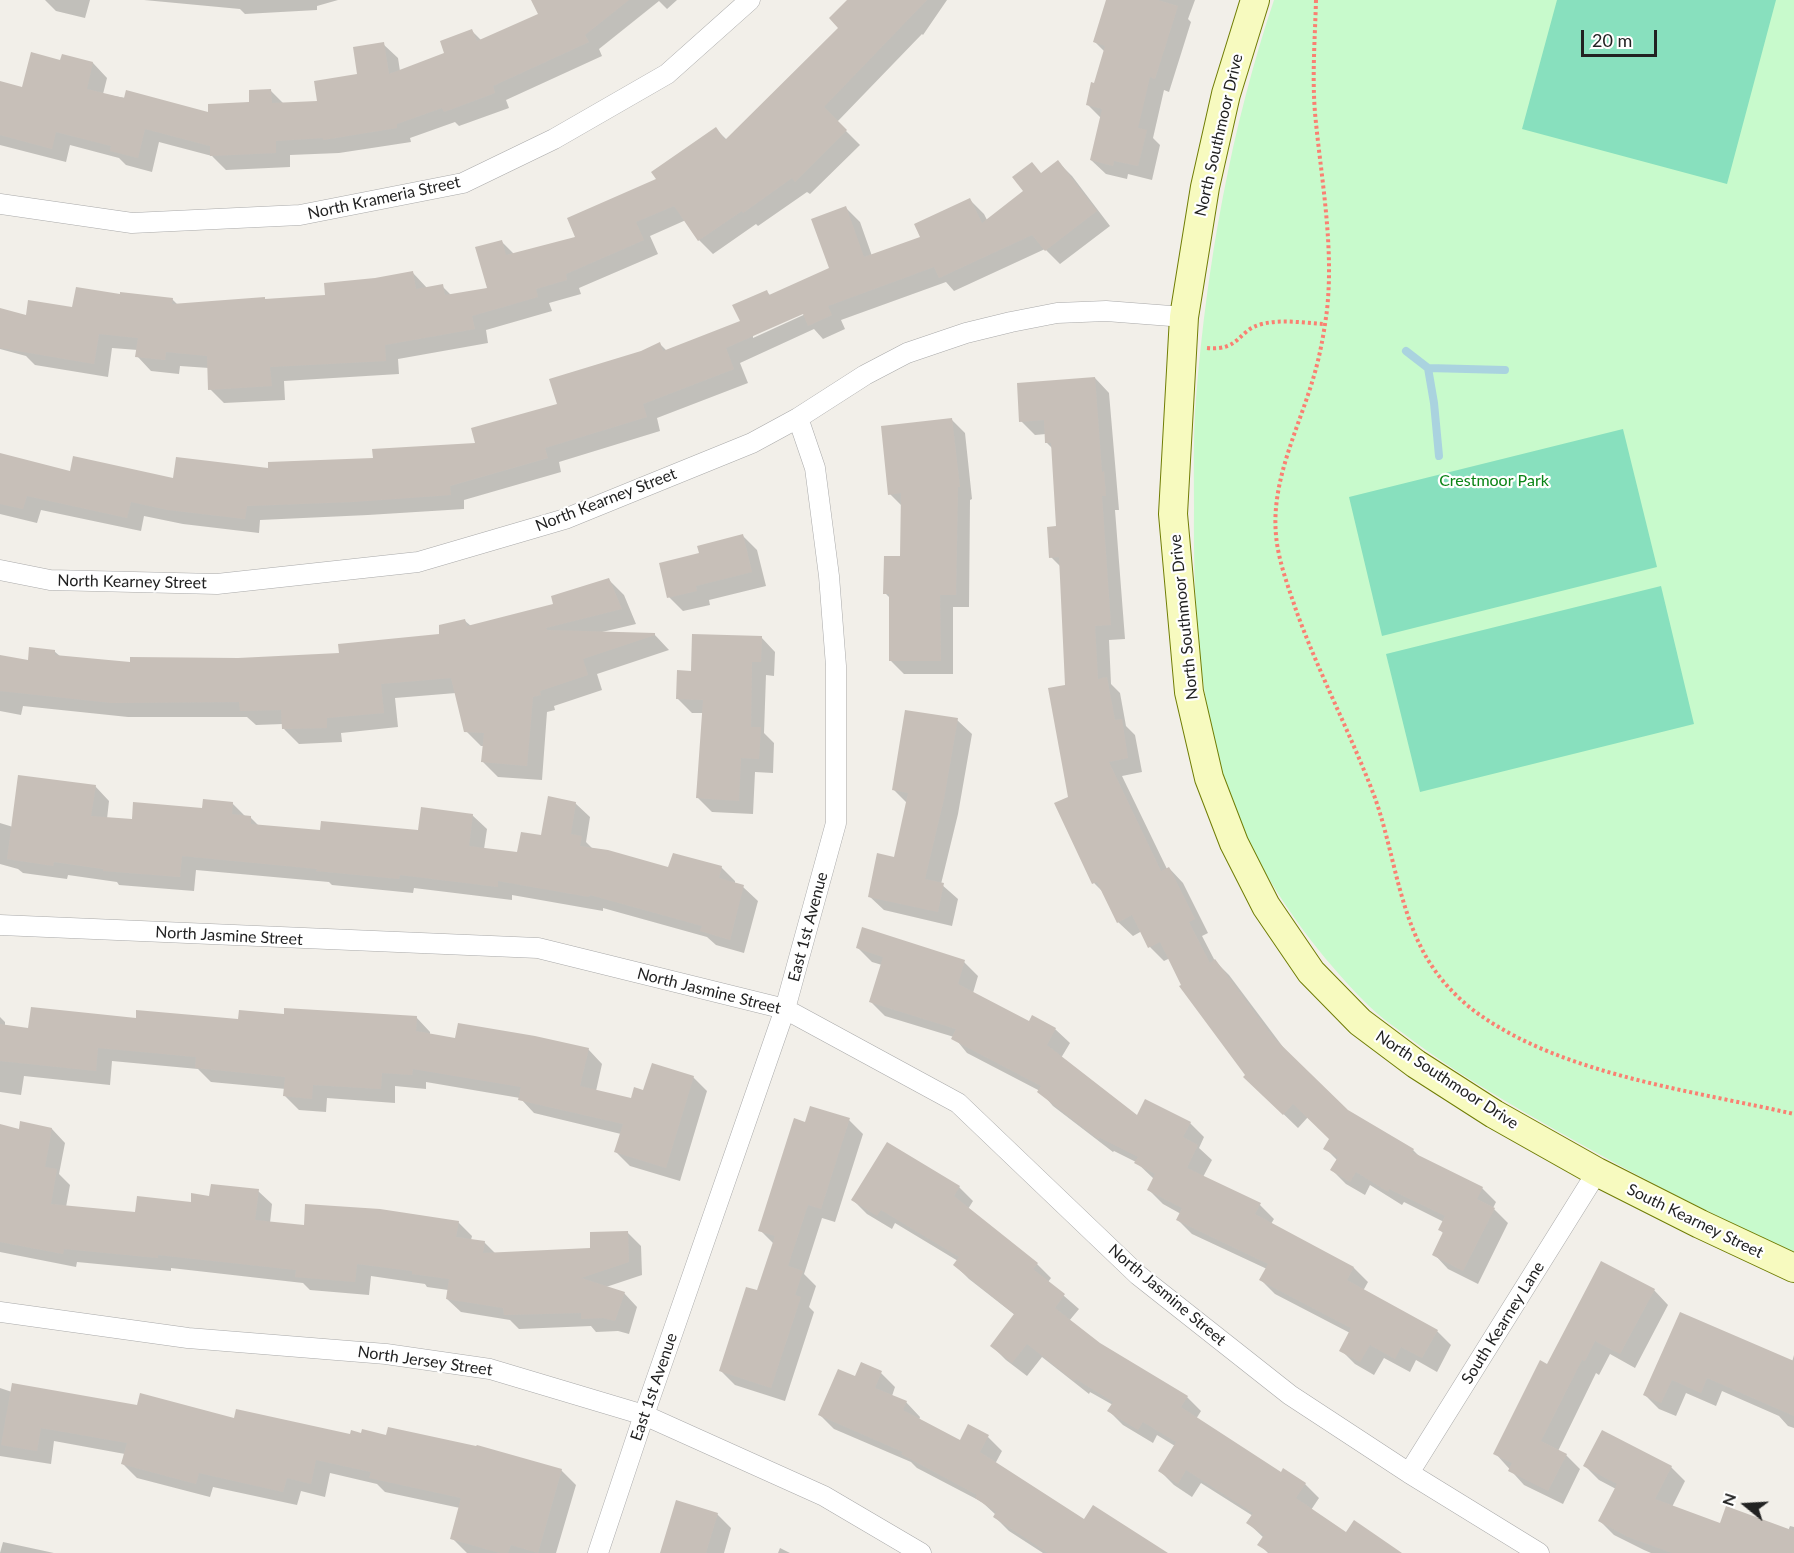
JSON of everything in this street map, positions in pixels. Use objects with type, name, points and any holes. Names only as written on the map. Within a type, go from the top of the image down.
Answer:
[{"type":"street","name":"North Krameria Street","points":[[0,204],[132,223],[300,215],[463,183],[554,139],[667,74],[750,0]]},
{"type":"street","name":"North Southmoor Drive","points":[[1255,0],[1226,94],[1205,187],[1184,316],[1173,514],[1189,692],[1209,778],[1234,843],[1266,906],[1311,972],[1360,1022],[1416,1064],[1494,1114],[1597,1172]]},
{"type":"street","name":"North Kearney Street","points":[[0,570],[50,580],[217,584],[418,562],[565,519],[752,443],[798,418],[865,375],[907,353],[966,333],[1057,313],[1106,311],[1184,316]]},
{"type":"street","name":"East 1st Avenue","points":[[598,1553],[785,1009],[837,823],[836,666],[829,576],[815,468],[798,418]]},
{"type":"street","name":"North Jasmine Street","points":[[0,925],[537,948],[785,1009],[958,1103],[1138,1275],[1290,1395],[1409,1473],[1539,1553]]},
{"type":"street","name":"South Kearney Street","points":[[1597,1172],[1794,1268]]},
{"type":"street","name":"South Kearney Lane","points":[[1409,1473],[1597,1172]]},
{"type":"street","name":"North Jersey Street","points":[[0,1312],[188,1338],[386,1354],[490,1369],[644,1415],[824,1496],[921,1553]]},
{"type":"path","points":[[1316,0],[1313,65],[1329,264],[1322,347],[1283,469],[1275,506],[1276,539],[1288,585],[1306,636],[1333,702],[1361,760],[1379,811],[1409,920],[1424,952],[1441,979],[1460,999],[1480,1016],[1532,1044],[1583,1064],[1672,1089],[1794,1114]]},
{"type":"path","points":[[1183,346],[1226,348],[1235,344],[1250,329],[1261,324],[1280,322],[1324,324]]},
{"type":"green space","name":"Crestmoor Park","points":[[1274,0],[1794,0],[1794,1252],[1691,1203],[1557,1131],[1460,1073],[1384,1019],[1346,982],[1304,931],[1267,875],[1237,816],[1226,785],[1209,718],[1199,648],[1194,542],[1194,425],[1207,297],[1223,196],[1245,97]]},
{"type":"green space","points":[[1557,0],[1776,0],[1727,184],[1522,129]]},
{"type":"green space","points":[[1623,429],[1657,567],[1382,636],[1349,497]]},
{"type":"green space","points":[[1661,586],[1694,724],[1420,792],[1386,654]]},
{"type":"building","points":[[531,0],[629,0],[585,35],[589,42],[493,86],[495,93],[444,112],[442,108],[397,124],[397,128],[323,140],[323,138],[276,141],[276,153],[210,156],[210,146],[145,129],[138,158],[110,151],[111,146],[56,132],[52,149],[0,135],[0,81],[22,87],[31,52],[60,60],[62,54],[93,62],[87,89],[124,98],[126,90],[208,112],[208,104],[249,102],[249,90],[271,89],[272,103],[317,101],[314,81],[357,74],[353,47],[384,42],[389,74],[444,53],[440,41],[472,29],[477,41],[538,14]]},
{"type":"building","points":[[847,0],[927,0],[824,107],[847,130],[795,182],[792,178],[698,241],[674,206],[636,222],[644,240],[566,274],[567,280],[536,289],[538,297],[472,316],[475,329],[385,345],[386,361],[270,367],[272,386],[208,390],[207,356],[166,352],[165,360],[135,357],[138,338],[99,334],[94,364],[0,348],[0,308],[26,315],[28,300],[72,307],[76,287],[120,294],[120,292],[173,298],[172,304],[325,295],[324,283],[375,278],[413,271],[416,289],[443,284],[445,295],[487,288],[475,247],[502,240],[506,255],[575,237],[567,218],[656,179],[651,172],[716,127],[725,140],[838,28],[829,18]]},
{"type":"building","points":[[1106,0],[1158,0],[1178,6],[1155,79],[1150,77],[1138,128],[1147,130],[1138,166],[1114,161],[1113,166],[1090,160],[1102,109],[1086,105],[1091,82],[1094,83],[1105,46],[1093,42]]},
{"type":"building","points":[[1058,160],[1097,211],[1045,251],[1032,235],[939,278],[934,267],[828,306],[832,315],[808,326],[803,314],[726,348],[734,369],[643,404],[647,417],[545,448],[548,458],[450,486],[451,495],[247,506],[245,519],[168,510],[131,502],[127,518],[27,496],[23,509],[0,504],[0,453],[70,471],[73,456],[173,478],[176,457],[268,468],[268,462],[373,458],[372,449],[475,443],[471,428],[557,404],[549,379],[641,351],[660,342],[663,351],[740,321],[732,305],[767,290],[769,295],[829,268],[811,219],[846,206],[864,257],[920,237],[914,224],[970,198],[982,223],[1023,191],[1012,177],[1032,162],[1041,173]]},
{"type":"building","points":[[1095,377],[1106,496],[1102,496],[1111,625],[1095,626],[1098,679],[1107,677],[1115,720],[1122,719],[1128,758],[1109,762],[1161,871],[1169,867],[1195,919],[1189,922],[1210,963],[1215,959],[1273,1037],[1348,1110],[1414,1149],[1412,1152],[1483,1187],[1477,1199],[1495,1208],[1463,1271],[1432,1255],[1443,1232],[1438,1230],[1445,1216],[1389,1189],[1388,1192],[1356,1172],[1350,1182],[1330,1170],[1338,1157],[1323,1149],[1329,1139],[1293,1104],[1283,1115],[1243,1077],[1245,1075],[1179,986],[1181,985],[1160,942],[1148,948],[1132,915],[1117,923],[1097,882],[1092,884],[1054,803],[1068,797],[1048,688],[1065,685],[1059,557],[1049,558],[1047,527],[1056,526],[1051,443],[1045,443],[1044,420],[1019,422],[1017,383]]},
{"type":"building","points":[[952,418],[960,487],[958,487],[956,595],[940,595],[941,661],[889,661],[889,594],[883,594],[884,556],[900,556],[901,493],[888,495],[881,426]]},
{"type":"building","points":[[743,534],[752,572],[696,586],[697,591],[667,598],[659,563],[699,553],[697,546]]},
{"type":"building","points":[[609,578],[622,609],[546,628],[547,630],[655,633],[655,635],[583,659],[588,675],[540,691],[541,695],[533,697],[527,766],[481,762],[484,733],[464,732],[451,678],[381,684],[384,713],[327,718],[327,728],[282,729],[281,710],[240,711],[239,702],[112,703],[0,691],[0,655],[28,660],[29,647],[55,650],[55,655],[130,662],[130,657],[238,658],[339,653],[338,644],[439,634],[439,625],[465,619],[467,626],[553,604],[551,596]]},
{"type":"building","points":[[692,634],[762,636],[761,662],[752,662],[751,727],[761,727],[759,759],[741,758],[739,801],[696,798],[703,700],[676,699],[677,670],[691,671]]},
{"type":"building","points":[[905,710],[958,718],[944,799],[925,879],[944,883],[938,912],[868,897],[877,853],[894,857],[908,793],[892,790]]},
{"type":"building","points":[[18,775],[96,785],[91,816],[132,819],[133,802],[202,808],[203,799],[233,802],[232,814],[251,816],[251,824],[320,830],[321,821],[418,830],[421,807],[473,814],[469,846],[517,852],[521,832],[541,835],[548,796],[576,802],[571,834],[582,836],[580,846],[608,850],[668,867],[673,853],[722,866],[719,878],[744,885],[730,940],[700,931],[702,926],[590,895],[589,897],[498,881],[498,887],[400,875],[399,879],[182,856],[180,877],[103,871],[103,869],[54,862],[53,866],[7,859]]},
{"type":"building","points":[[862,927],[965,960],[958,984],[1029,1021],[1032,1015],[1056,1028],[1047,1045],[1137,1115],[1145,1099],[1191,1122],[1183,1137],[1198,1145],[1187,1168],[1261,1203],[1255,1214],[1354,1267],[1347,1280],[1438,1330],[1422,1358],[1401,1347],[1395,1359],[1370,1345],[1360,1362],[1339,1351],[1351,1328],[1259,1280],[1268,1264],[1176,1220],[1182,1208],[1147,1190],[1155,1174],[1134,1163],[1138,1157],[1098,1139],[1037,1092],[1041,1086],[951,1039],[956,1029],[869,1002],[883,957],[856,948]]},
{"type":"building","points":[[31,1007],[136,1018],[136,1010],[238,1019],[239,1010],[284,1014],[284,1008],[417,1016],[416,1031],[455,1038],[458,1023],[589,1048],[580,1086],[631,1098],[634,1087],[643,1090],[652,1063],[694,1076],[666,1168],[614,1152],[623,1124],[518,1100],[521,1087],[413,1069],[412,1075],[382,1073],[381,1089],[313,1085],[312,1099],[283,1096],[285,1077],[195,1068],[196,1057],[98,1048],[96,1071],[0,1061],[0,1024],[28,1028]]},
{"type":"building","points":[[810,1106],[850,1118],[821,1209],[808,1205],[788,1266],[803,1271],[795,1295],[801,1297],[771,1388],[719,1371],[746,1287],[757,1290],[775,1236],[758,1231],[794,1118],[805,1122]]},
{"type":"building","points":[[20,1121],[52,1128],[45,1167],[57,1169],[51,1204],[135,1212],[137,1196],[191,1202],[191,1193],[209,1196],[211,1184],[259,1189],[255,1220],[304,1225],[305,1204],[380,1209],[459,1221],[456,1237],[485,1241],[483,1253],[590,1248],[590,1232],[628,1231],[629,1262],[581,1278],[625,1292],[615,1321],[603,1318],[581,1319],[581,1313],[504,1315],[503,1308],[446,1299],[449,1279],[412,1274],[412,1271],[357,1264],[355,1282],[295,1277],[296,1270],[158,1255],[158,1258],[64,1249],[63,1254],[0,1242],[0,1124],[19,1129]]},
{"type":"building","points":[[887,1142],[960,1186],[954,1196],[1038,1263],[1033,1269],[1065,1294],[1055,1308],[1100,1343],[1188,1396],[1181,1407],[1281,1472],[1283,1468],[1306,1483],[1296,1498],[1346,1532],[1354,1520],[1402,1553],[1270,1553],[1257,1545],[1264,1535],[1246,1523],[1253,1513],[1186,1470],[1178,1484],[1158,1471],[1176,1442],[1143,1422],[1138,1430],[1107,1411],[1113,1402],[1076,1379],[1074,1381],[1027,1344],[1012,1363],[990,1346],[1014,1314],[953,1265],[959,1257],[881,1210],[877,1216],[851,1200]]},
{"type":"building","points":[[1601,1261],[1655,1289],[1620,1354],[1595,1341],[1585,1361],[1582,1360],[1541,1441],[1567,1454],[1548,1491],[1508,1471],[1512,1463],[1493,1454],[1540,1360],[1547,1364]]},
{"type":"building","points":[[1680,1312],[1794,1361],[1794,1416],[1707,1378],[1701,1393],[1672,1380],[1661,1403],[1643,1395]]},
{"type":"building","points":[[861,1362],[882,1371],[875,1388],[907,1401],[903,1410],[960,1440],[968,1424],[989,1435],[980,1452],[1084,1519],[1093,1505],[1168,1553],[1048,1553],[993,1517],[996,1512],[975,1498],[977,1495],[901,1454],[903,1452],[818,1415],[838,1369],[855,1376]]},
{"type":"building","points":[[12,1383],[137,1405],[140,1393],[234,1418],[236,1409],[350,1434],[351,1430],[361,1433],[362,1429],[386,1435],[388,1427],[477,1445],[562,1469],[538,1553],[511,1545],[508,1553],[500,1553],[450,1539],[461,1498],[369,1478],[371,1472],[316,1460],[311,1484],[287,1478],[283,1492],[199,1473],[196,1484],[121,1464],[127,1443],[41,1428],[37,1451],[1,1445]]},
{"type":"building","points":[[1602,1430],[1672,1466],[1655,1499],[1720,1523],[1726,1506],[1794,1531],[1794,1553],[1672,1553],[1628,1537],[1598,1521],[1617,1484],[1583,1466]]},
{"type":"building","points":[[676,1500],[718,1513],[706,1553],[660,1553]]},
{"type":"waterway","points":[[1406,351],[1428,368],[1505,370]]},
{"type":"waterway","points":[[1428,368],[1439,456]]}]
